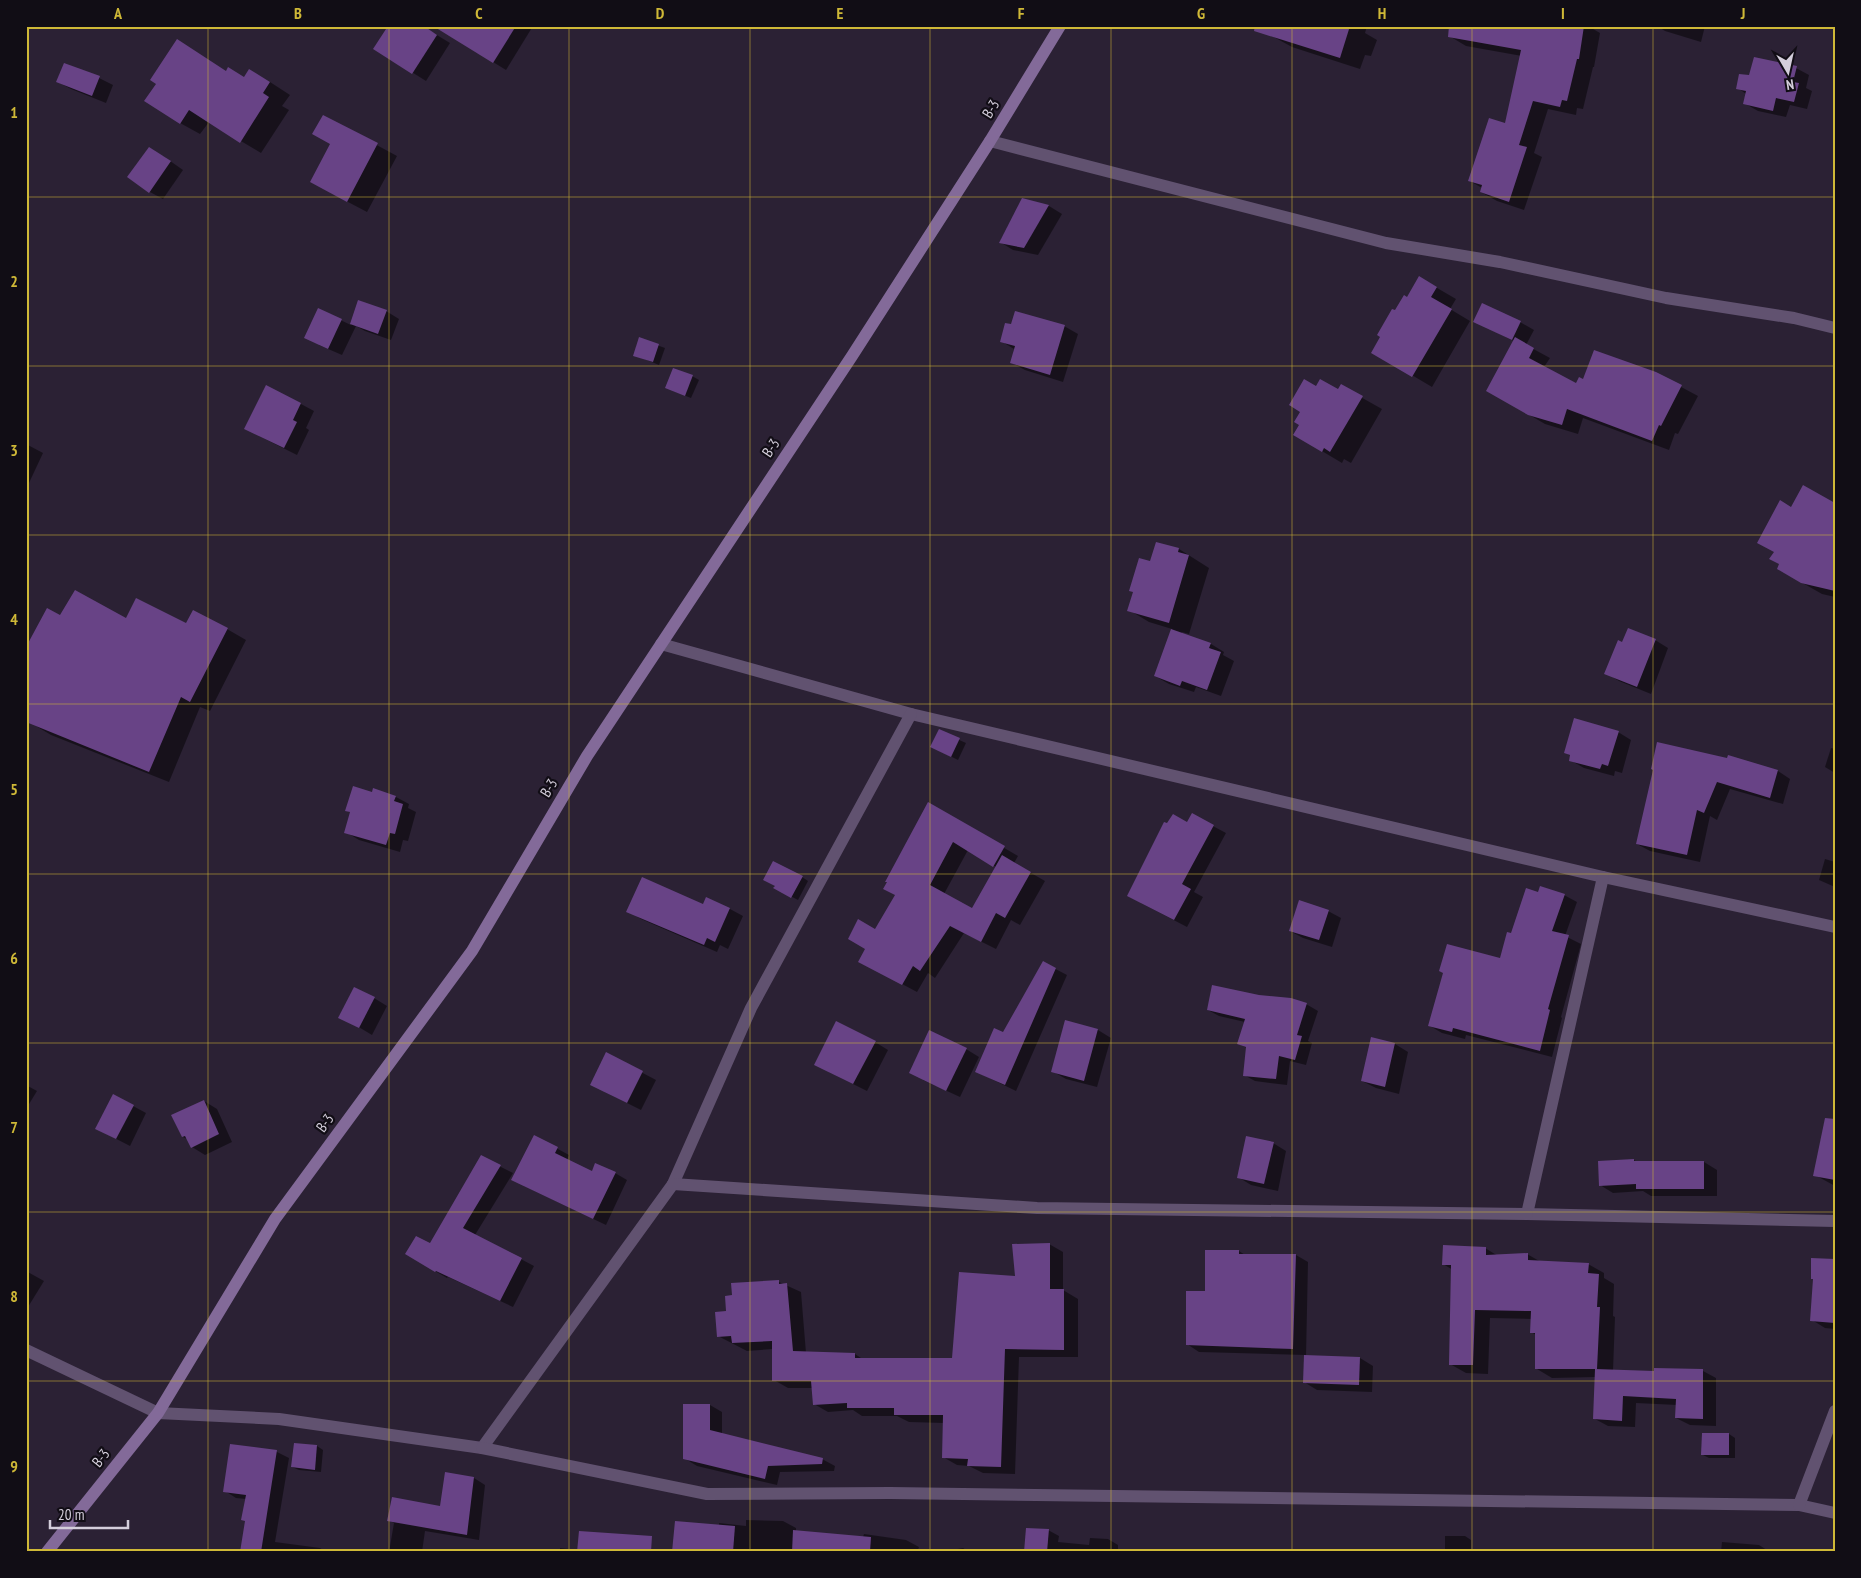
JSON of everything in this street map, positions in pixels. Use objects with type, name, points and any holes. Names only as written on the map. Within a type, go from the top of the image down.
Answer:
[{"type":"main road","name":"B-3","points":[[47,1552],[158,1413],[275,1219],[472,951],[587,756],[852,356],[990,140],[1060,26]]},
{"type":"street","points":[[990,140],[1386,243],[1500,262],[1666,298],[1794,318],[1835,328]]},
{"type":"street","points":[[661,644],[911,714],[1603,877],[1835,927]]},
{"type":"street","points":[[482,1448],[673,1184],[751,1008],[911,714]]},
{"type":"street","points":[[1527,1214],[1603,877]]},
{"type":"street","points":[[673,1184],[1036,1208],[1527,1214],[1835,1222]]},
{"type":"street","points":[[26,1350],[158,1413],[279,1418],[482,1448],[707,1494],[890,1492],[1799,1505],[1835,1513]]},
{"type":"street","points":[[1799,1505],[1835,1411]]},
{"type":"building","points":[[388,26],[424,26],[437,35],[412,74],[373,49]]},
{"type":"building","points":[[433,26],[516,26],[493,63]]},
{"type":"building","points":[[1255,26],[1350,26],[1340,58],[1254,31]]},
{"type":"building","points":[[1449,26],[1584,26],[1579,59],[1577,59],[1567,101],[1562,100],[1560,107],[1533,101],[1519,145],[1527,147],[1509,202],[1480,192],[1482,185],[1468,181],[1489,118],[1505,123],[1521,50],[1448,37]]},
{"type":"building","points":[[177,39],[226,71],[228,67],[244,77],[249,69],[270,82],[263,93],[269,97],[240,143],[189,110],[180,124],[144,101],[156,84],[150,80]]},
{"type":"building","points":[[1754,57],[1797,66],[1793,82],[1799,83],[1794,102],[1776,98],[1773,111],[1743,104],[1746,91],[1736,89],[1739,74],[1749,75]]},
{"type":"building","points":[[64,63],[100,76],[92,96],[56,82]]},
{"type":"building","points":[[323,115],[378,143],[347,202],[310,182],[330,144],[312,134]]},
{"type":"building","points":[[149,147],[171,161],[149,193],[127,177]]},
{"type":"building","points":[[1022,198],[1049,205],[1024,248],[999,243]]},
{"type":"building","points":[[1419,276],[1437,287],[1431,297],[1452,309],[1412,377],[1371,353],[1380,337],[1377,335],[1392,309],[1395,310],[1404,295],[1407,297]]},
{"type":"building","points":[[358,300],[387,310],[378,334],[350,324]]},
{"type":"building","points":[[1482,303],[1521,321],[1512,340],[1473,322]]},
{"type":"building","points":[[318,308],[342,319],[328,349],[304,338]]},
{"type":"building","points":[[1015,311],[1065,325],[1050,375],[1010,363],[1015,346],[1000,342],[1005,323],[1011,324]]},
{"type":"building","points":[[639,337],[659,344],[653,362],[633,356]]},
{"type":"building","points":[[1515,337],[1534,348],[1529,358],[1576,383],[1579,377],[1583,379],[1594,350],[1656,372],[1682,385],[1652,441],[1567,409],[1562,425],[1528,415],[1486,391]]},
{"type":"building","points":[[673,368],[693,375],[685,396],[665,388]]},
{"type":"building","points":[[1304,379],[1316,386],[1320,379],[1338,389],[1341,384],[1363,396],[1330,452],[1324,448],[1322,452],[1293,435],[1299,425],[1294,422],[1300,412],[1289,405]]},
{"type":"building","points":[[266,385],[301,403],[293,420],[297,422],[284,448],[244,429]]},
{"type":"building","points":[[1803,485],[1835,503],[1835,591],[1801,583],[1777,569],[1779,564],[1769,559],[1774,552],[1757,543],[1780,500],[1791,507]]},
{"type":"building","points":[[1156,542],[1179,548],[1178,552],[1189,555],[1169,623],[1127,611],[1133,592],[1129,591],[1139,558],[1150,561]]},
{"type":"building","points":[[75,590],[126,618],[136,598],[186,623],[193,610],[228,628],[190,702],[181,697],[149,772],[26,722],[26,647],[47,608],[60,615]]},
{"type":"building","points":[[1628,628],[1656,639],[1637,687],[1604,674],[1618,640],[1622,642]]},
{"type":"building","points":[[1171,629],[1211,643],[1209,648],[1221,652],[1207,690],[1182,681],[1180,686],[1154,676]]},
{"type":"building","points":[[1574,718],[1619,731],[1608,766],[1602,764],[1600,769],[1569,761],[1570,755],[1564,753]]},
{"type":"building","points":[[939,729],[960,738],[951,757],[930,747]]},
{"type":"building","points":[[1657,742],[1727,758],[1728,755],[1778,770],[1770,798],[1717,782],[1704,813],[1697,810],[1687,855],[1636,844],[1653,770],[1651,769]]},
{"type":"building","points":[[353,786],[372,792],[373,788],[396,796],[394,801],[403,804],[395,834],[390,833],[386,845],[344,833],[350,812],[345,811]]},
{"type":"building","points":[[928,802],[1005,846],[993,867],[953,842],[930,885],[972,908],[1002,855],[1031,872],[1005,918],[996,913],[981,942],[950,926],[920,971],[913,966],[902,985],[858,962],[865,949],[848,939],[858,919],[875,929],[895,895],[883,889],[887,882],[885,882]]},
{"type":"building","points":[[1192,813],[1214,825],[1182,884],[1191,889],[1174,920],[1127,896],[1164,822],[1167,823],[1173,814],[1187,822]]},
{"type":"building","points":[[773,861],[803,876],[791,898],[763,880]]},
{"type":"building","points":[[642,877],[703,904],[706,897],[730,908],[715,942],[707,938],[704,945],[626,912]]},
{"type":"building","points":[[1540,886],[1565,894],[1552,931],[1569,935],[1548,1009],[1550,1010],[1540,1051],[1453,1028],[1452,1032],[1428,1026],[1443,973],[1439,971],[1447,944],[1500,958],[1507,932],[1511,933],[1526,888],[1538,892]]},
{"type":"building","points":[[1299,900],[1329,910],[1319,940],[1289,931]]},
{"type":"building","points":[[1043,961],[1056,968],[1005,1085],[975,1072],[994,1028],[1003,1032]]},
{"type":"building","points":[[1212,985],[1259,995],[1291,998],[1307,1003],[1297,1035],[1302,1036],[1295,1060],[1279,1056],[1276,1079],[1243,1076],[1246,1047],[1237,1044],[1245,1019],[1207,1010]]},
{"type":"building","points":[[354,987],[375,997],[359,1028],[338,1018]]},
{"type":"building","points":[[1065,1020],[1098,1029],[1084,1081],[1051,1072]]},
{"type":"building","points":[[836,1021],[876,1041],[853,1084],[814,1065]]},
{"type":"building","points":[[929,1030],[967,1048],[946,1091],[909,1073]]},
{"type":"building","points":[[1371,1037],[1395,1043],[1385,1087],[1361,1081]]},
{"type":"building","points":[[606,1052],[643,1071],[627,1103],[590,1085]]},
{"type":"building","points":[[113,1094],[134,1105],[116,1139],[95,1129]]},
{"type":"building","points":[[204,1100],[219,1134],[191,1148],[185,1136],[182,1137],[171,1115]]},
{"type":"building","points":[[1825,1118],[1835,1119],[1835,1180],[1813,1176]]},
{"type":"building","points":[[534,1135],[558,1147],[555,1153],[592,1171],[595,1163],[616,1172],[593,1219],[511,1180]]},
{"type":"building","points":[[1246,1136],[1274,1142],[1264,1184],[1237,1178]]},
{"type":"building","points":[[481,1155],[501,1165],[463,1228],[522,1258],[500,1301],[435,1272],[405,1254],[416,1236],[430,1243]]},
{"type":"building","points":[[1634,1159],[1634,1161],[1704,1161],[1704,1189],[1636,1189],[1636,1184],[1599,1186],[1598,1161]]},
{"type":"building","points":[[1050,1243],[1050,1289],[1064,1289],[1064,1350],[1005,1349],[1001,1467],[967,1466],[968,1459],[942,1458],[943,1415],[894,1415],[894,1408],[847,1408],[847,1403],[813,1405],[811,1381],[772,1381],[772,1341],[732,1343],[731,1336],[717,1337],[715,1312],[726,1311],[725,1296],[732,1295],[731,1283],[779,1280],[779,1284],[787,1283],[793,1351],[855,1353],[855,1358],[952,1358],[959,1272],[1015,1276],[1012,1244]]},
{"type":"building","points":[[1443,1245],[1486,1247],[1486,1255],[1528,1253],[1528,1260],[1589,1263],[1588,1273],[1599,1274],[1597,1307],[1600,1307],[1597,1369],[1535,1369],[1535,1333],[1530,1333],[1531,1311],[1475,1310],[1473,1365],[1449,1365],[1451,1265],[1442,1265]]},
{"type":"building","points":[[1205,1250],[1239,1250],[1239,1254],[1296,1254],[1293,1349],[1186,1345],[1186,1291],[1205,1291]]},
{"type":"building","points":[[1811,1258],[1835,1259],[1835,1323],[1810,1321],[1813,1279],[1811,1279]]},
{"type":"building","points":[[1304,1355],[1360,1357],[1359,1385],[1303,1383]]},
{"type":"building","points":[[1654,1368],[1703,1369],[1703,1419],[1675,1418],[1676,1399],[1623,1396],[1622,1421],[1593,1419],[1595,1369],[1654,1371]]},
{"type":"building","points":[[683,1404],[710,1404],[710,1430],[823,1458],[822,1464],[768,1466],[765,1479],[683,1459]]},
{"type":"building","points":[[1702,1433],[1729,1433],[1729,1455],[1701,1455]]},
{"type":"building","points":[[294,1443],[317,1445],[315,1470],[291,1467]]},
{"type":"building","points":[[230,1444],[277,1450],[261,1552],[240,1552],[245,1521],[241,1520],[246,1495],[223,1492]]},
{"type":"building","points":[[445,1472],[474,1477],[467,1535],[387,1521],[392,1497],[440,1506]]},
{"type":"building","points":[[675,1521],[735,1526],[733,1552],[672,1552]]},
{"type":"building","points":[[1026,1528],[1049,1529],[1047,1552],[1024,1552]]},
{"type":"building","points":[[793,1530],[871,1537],[870,1552],[792,1552]]},
{"type":"building","points":[[579,1531],[652,1536],[651,1552],[577,1552]]}]
